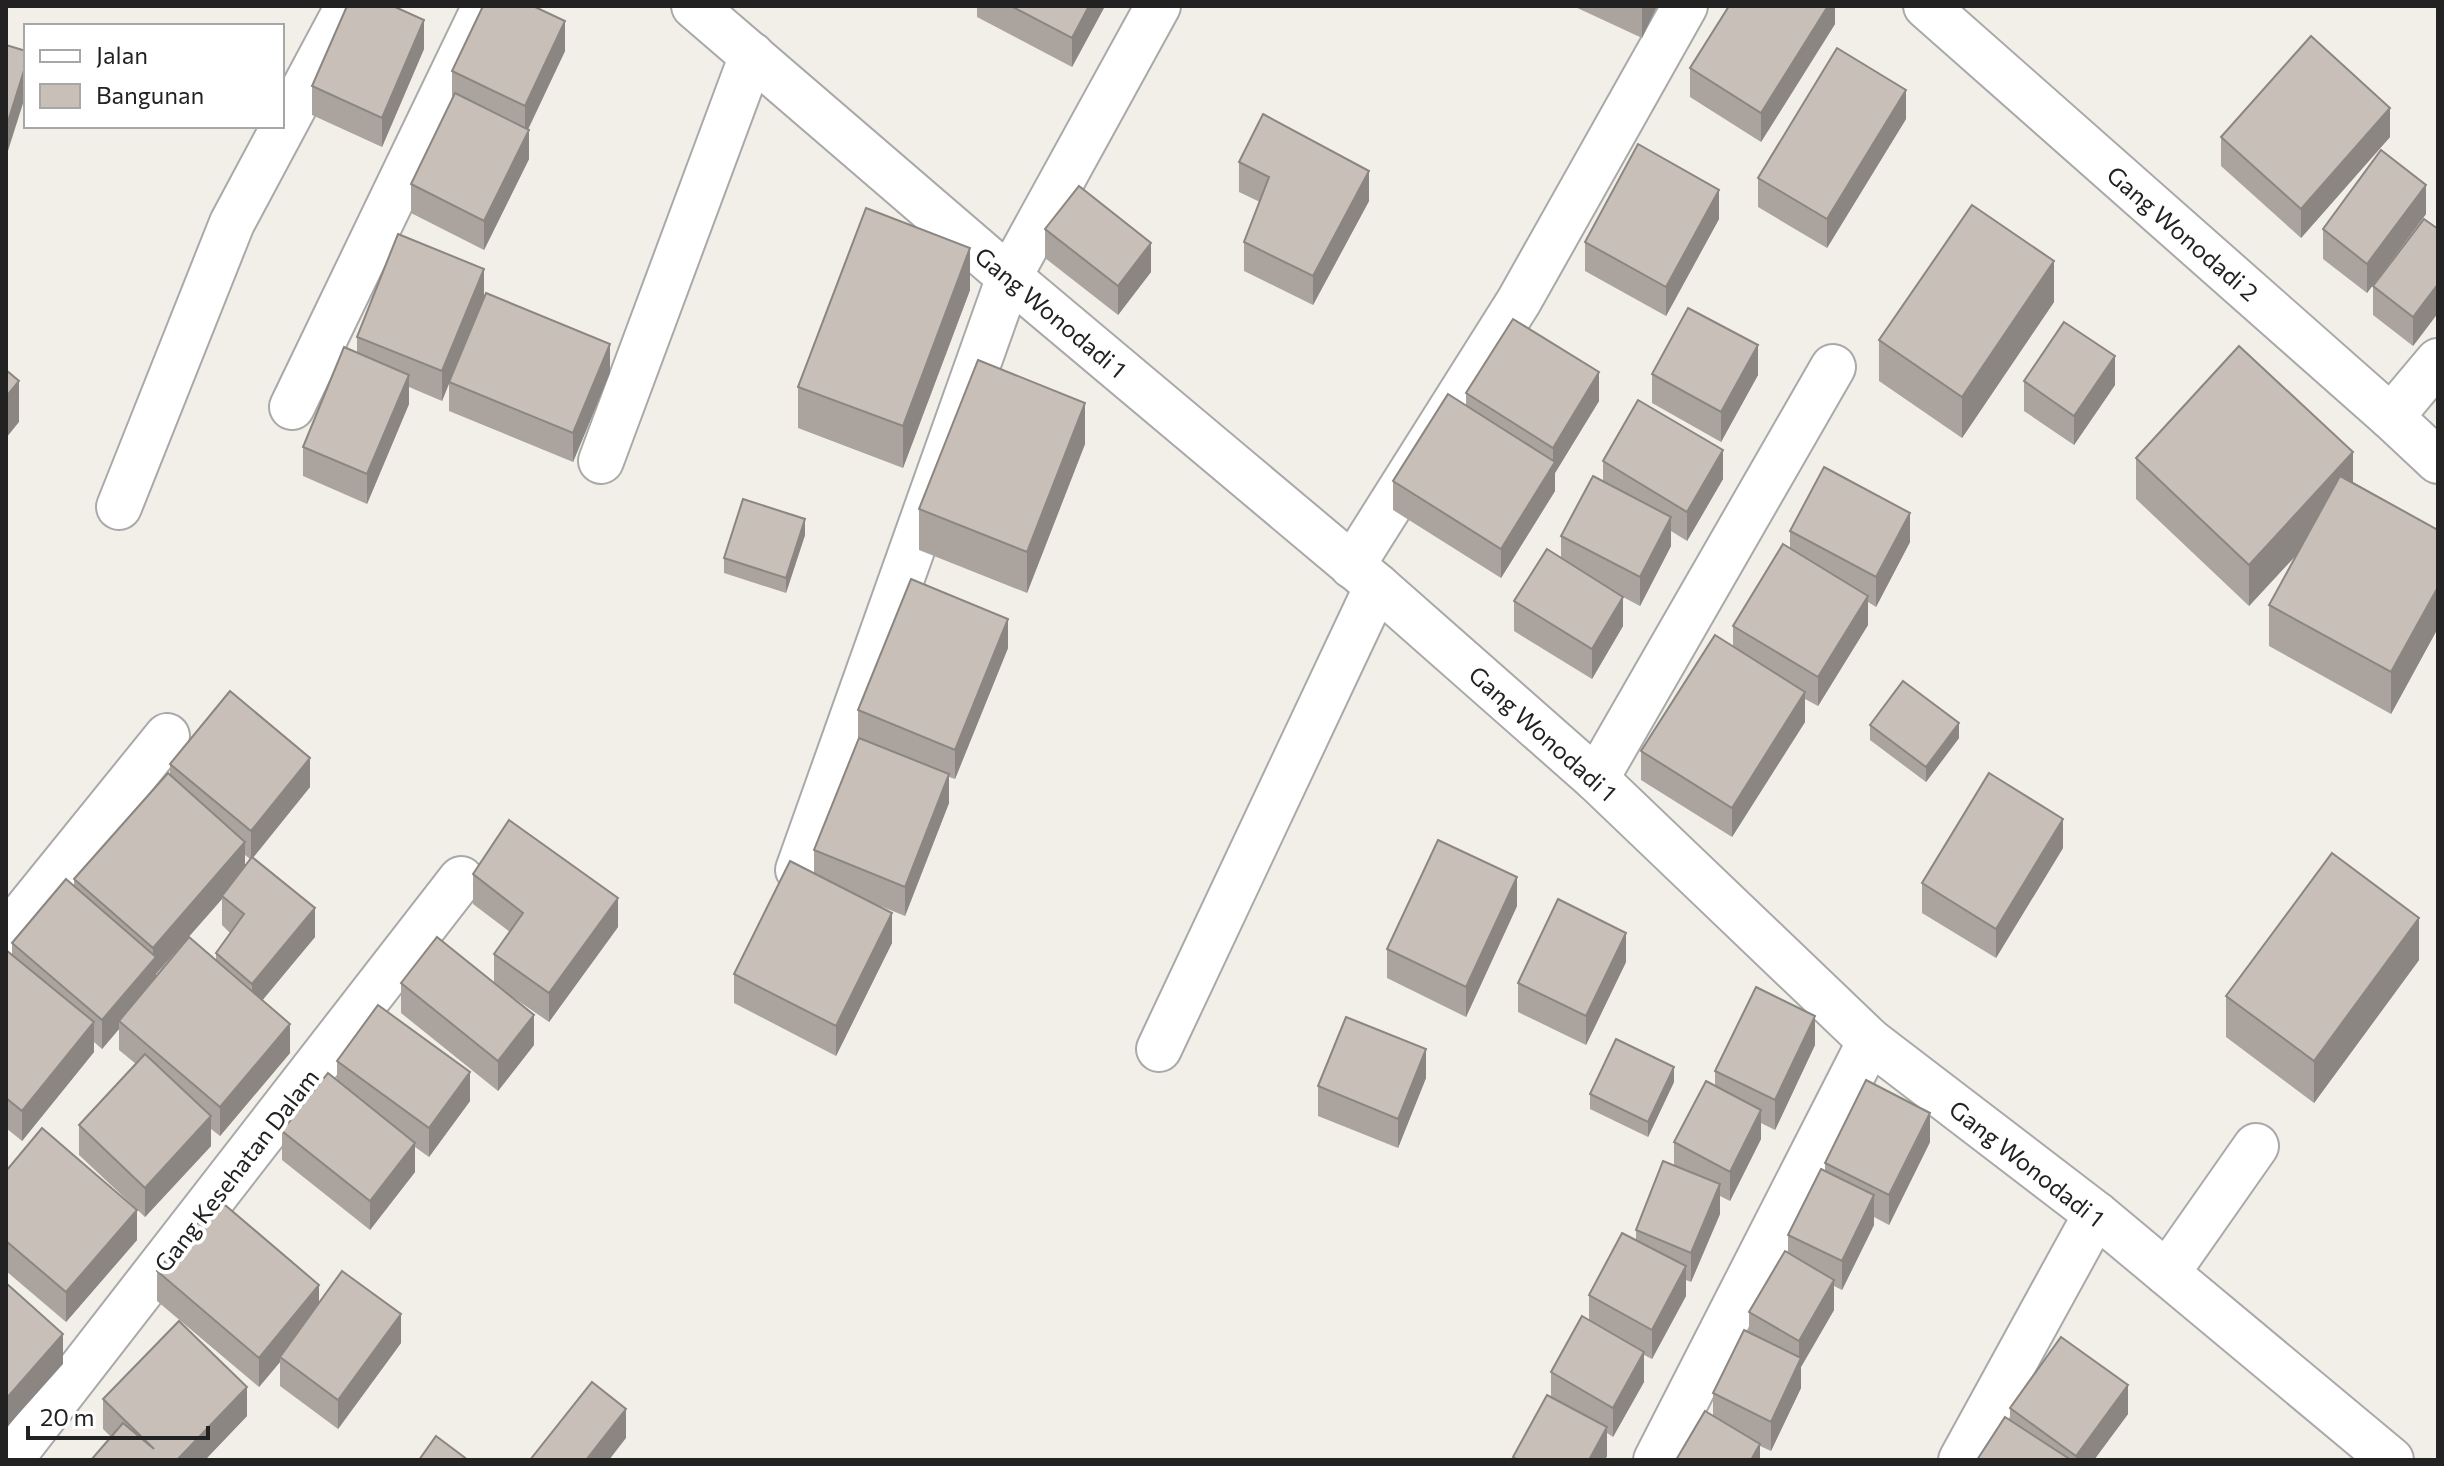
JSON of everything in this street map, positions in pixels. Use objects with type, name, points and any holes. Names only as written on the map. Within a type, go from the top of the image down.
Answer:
[{"type":"street","points":[[284,126],[348,6]]},
{"type":"street","points":[[292,407],[485,6]]},
{"type":"street","name":"Gang Wonodadi 1","points":[[694,6],[1009,277],[1365,576],[1596,779],[1870,1041],[2096,1214],[2391,1460]]},
{"type":"street","points":[[798,870],[1009,277],[1158,6]]},
{"type":"street","points":[[1159,1049],[1365,576],[1685,6]]},
{"type":"street","name":"Gang Wonodadi 2","points":[[1926,6],[2438,461]]},
{"type":"street","points":[[601,461],[752,55]]},
{"type":"street","points":[[119,507],[232,223],[283,128]]},
{"type":"street","points":[[2391,417],[2438,361]]},
{"type":"street","points":[[1596,779],[1833,367]]},
{"type":"street","points":[[6,935],[167,736]]},
{"type":"street","name":"Gang Kesehatan Dalam","points":[[10,1460],[461,879]]},
{"type":"street","points":[[1656,1460],[1870,1041]]},
{"type":"street","points":[[2167,1273],[2256,1146]]},
{"type":"street","points":[[1961,1460],[2096,1214]]},
{"type":"building","points":[[347,6],[393,6],[424,20],[382,118],[312,86]]},
{"type":"building","points":[[483,6],[533,6],[565,21],[525,106],[452,71]]},
{"type":"building","points":[[1011,6],[1089,6],[1072,38]]},
{"type":"building","points":[[1729,6],[1828,6],[1761,113],[1690,68]]},
{"type":"building","points":[[2311,36],[2390,108],[2301,209],[2221,137]]},
{"type":"building","points":[[6,45],[24,50],[24,70],[6,128]]},
{"type":"building","points":[[1837,48],[1906,90],[1827,219],[1758,178]]},
{"type":"building","points":[[455,93],[529,130],[484,221],[411,184]]},
{"type":"building","points":[[1263,114],[1369,171],[1313,276],[1244,242],[1269,177],[1239,162]]},
{"type":"building","points":[[1638,144],[1719,190],[1666,287],[1585,242]]},
{"type":"building","points":[[2381,150],[2426,185],[2367,264],[2323,229]]},
{"type":"building","points":[[1079,186],[1151,243],[1118,286],[1045,229]]},
{"type":"building","points":[[1972,205],[2054,261],[1962,397],[1879,340]]},
{"type":"building","points":[[866,208],[970,248],[903,426],[798,387]]},
{"type":"building","points":[[2424,219],[2438,229],[2438,284],[2413,317],[2373,286]]},
{"type":"building","points":[[398,234],[484,269],[442,371],[357,337]]},
{"type":"building","points":[[486,293],[610,344],[573,433],[449,382]]},
{"type":"building","points":[[1688,308],[1758,345],[1721,412],[1652,374]]},
{"type":"building","points":[[1513,319],[1599,372],[1553,448],[1466,393]]},
{"type":"building","points":[[2064,322],[2115,356],[2074,416],[2024,381]]},
{"type":"building","points":[[2239,346],[2353,452],[2249,565],[2136,458]]},
{"type":"building","points":[[344,347],[409,375],[367,474],[303,447]]},
{"type":"building","points":[[978,360],[1085,403],[1027,552],[919,509]]},
{"type":"building","points":[[6,370],[19,381],[6,397]]},
{"type":"building","points":[[1448,394],[1555,462],[1501,549],[1393,481]]},
{"type":"building","points":[[1638,400],[1723,450],[1687,512],[1603,461]]},
{"type":"building","points":[[1824,467],[1910,513],[1876,577],[1790,531]]},
{"type":"building","points":[[1593,476],[1671,517],[1640,577],[1561,536]]},
{"type":"building","points":[[2340,476],[2438,530],[2438,587],[2391,672],[2269,605]]},
{"type":"building","points":[[743,499],[805,519],[786,578],[724,558]]},
{"type":"building","points":[[1783,544],[1868,596],[1818,677],[1733,626]]},
{"type":"building","points":[[1547,549],[1623,597],[1592,649],[1514,601]]},
{"type":"building","points":[[911,579],[1008,619],[955,750],[858,710]]},
{"type":"building","points":[[1715,635],[1805,692],[1732,808],[1641,751]]},
{"type":"building","points":[[1903,681],[1959,723],[1926,767],[1870,725]]},
{"type":"building","points":[[230,691],[310,758],[251,831],[170,764]]},
{"type":"building","points":[[859,738],[949,774],[905,887],[814,850]]},
{"type":"building","points":[[168,773],[245,842],[153,948],[74,879]]},
{"type":"building","points":[[1989,773],[2063,819],[1996,929],[1922,883]]},
{"type":"building","points":[[509,820],[618,898],[549,993],[494,954],[523,913],[473,874]]},
{"type":"building","points":[[1438,840],[1517,877],[1466,987],[1387,949]]},
{"type":"building","points":[[2332,853],[2419,918],[2314,1061],[2226,996]]},
{"type":"building","points":[[252,857],[315,908],[252,984],[216,953],[244,914],[222,896]]},
{"type":"building","points":[[790,861],[892,913],[836,1026],[734,974]]},
{"type":"building","points":[[66,879],[156,957],[102,1020],[12,943]]},
{"type":"building","points":[[1558,899],[1626,933],[1586,1016],[1518,983]]},
{"type":"building","points":[[189,937],[290,1024],[220,1107],[119,1021]]},
{"type":"building","points":[[437,937],[534,1015],[498,1061],[401,983]]},
{"type":"building","points":[[6,950],[94,1022],[22,1111],[6,1098]]},
{"type":"building","points":[[1756,987],[1815,1016],[1775,1100],[1715,1071]]},
{"type":"building","points":[[378,1005],[470,1072],[429,1128],[337,1061]]},
{"type":"building","points":[[1346,1017],[1426,1049],[1398,1119],[1318,1086]]},
{"type":"building","points":[[1616,1039],[1674,1067],[1648,1122],[1590,1094]]},
{"type":"building","points":[[145,1054],[211,1116],[145,1188],[79,1125]]},
{"type":"building","points":[[328,1073],[415,1143],[370,1201],[282,1131]]},
{"type":"building","points":[[1866,1080],[1930,1113],[1889,1195],[1825,1163]]},
{"type":"building","points":[[1706,1081],[1761,1110],[1730,1172],[1674,1142]]},
{"type":"building","points":[[42,1128],[137,1210],[66,1292],[6,1241],[6,1171]]},
{"type":"building","points":[[1663,1161],[1720,1184],[1691,1253],[1636,1230]]},
{"type":"building","points":[[1821,1169],[1874,1195],[1842,1261],[1788,1235]]},
{"type":"building","points":[[218,1199],[319,1285],[259,1358],[157,1271]]},
{"type":"building","points":[[1622,1233],[1686,1266],[1652,1330],[1589,1295]]},
{"type":"building","points":[[1785,1251],[1834,1280],[1799,1341],[1749,1312]]},
{"type":"building","points":[[342,1271],[401,1314],[338,1400],[280,1357]]},
{"type":"building","points":[[6,1283],[63,1334],[6,1399]]},
{"type":"building","points":[[1582,1316],[1644,1352],[1613,1408],[1551,1372]]},
{"type":"building","points":[[179,1321],[247,1387],[177,1460],[91,1460],[123,1423],[154,1449],[103,1399]]},
{"type":"building","points":[[1744,1330],[1801,1358],[1771,1422],[1713,1393]]},
{"type":"building","points":[[2061,1337],[2128,1385],[2076,1456],[2010,1408]]},
{"type":"building","points":[[592,1382],[626,1409],[586,1460],[530,1460]]},
{"type":"building","points":[[1547,1395],[1607,1427],[1589,1460],[1518,1460],[1513,1457]]},
{"type":"building","points":[[1705,1411],[1760,1444],[1751,1460],[1676,1460]]},
{"type":"building","points":[[2005,1417],[2071,1460],[1977,1460]]},
{"type":"building","points":[[436,1436],[468,1460],[419,1460]]}]
